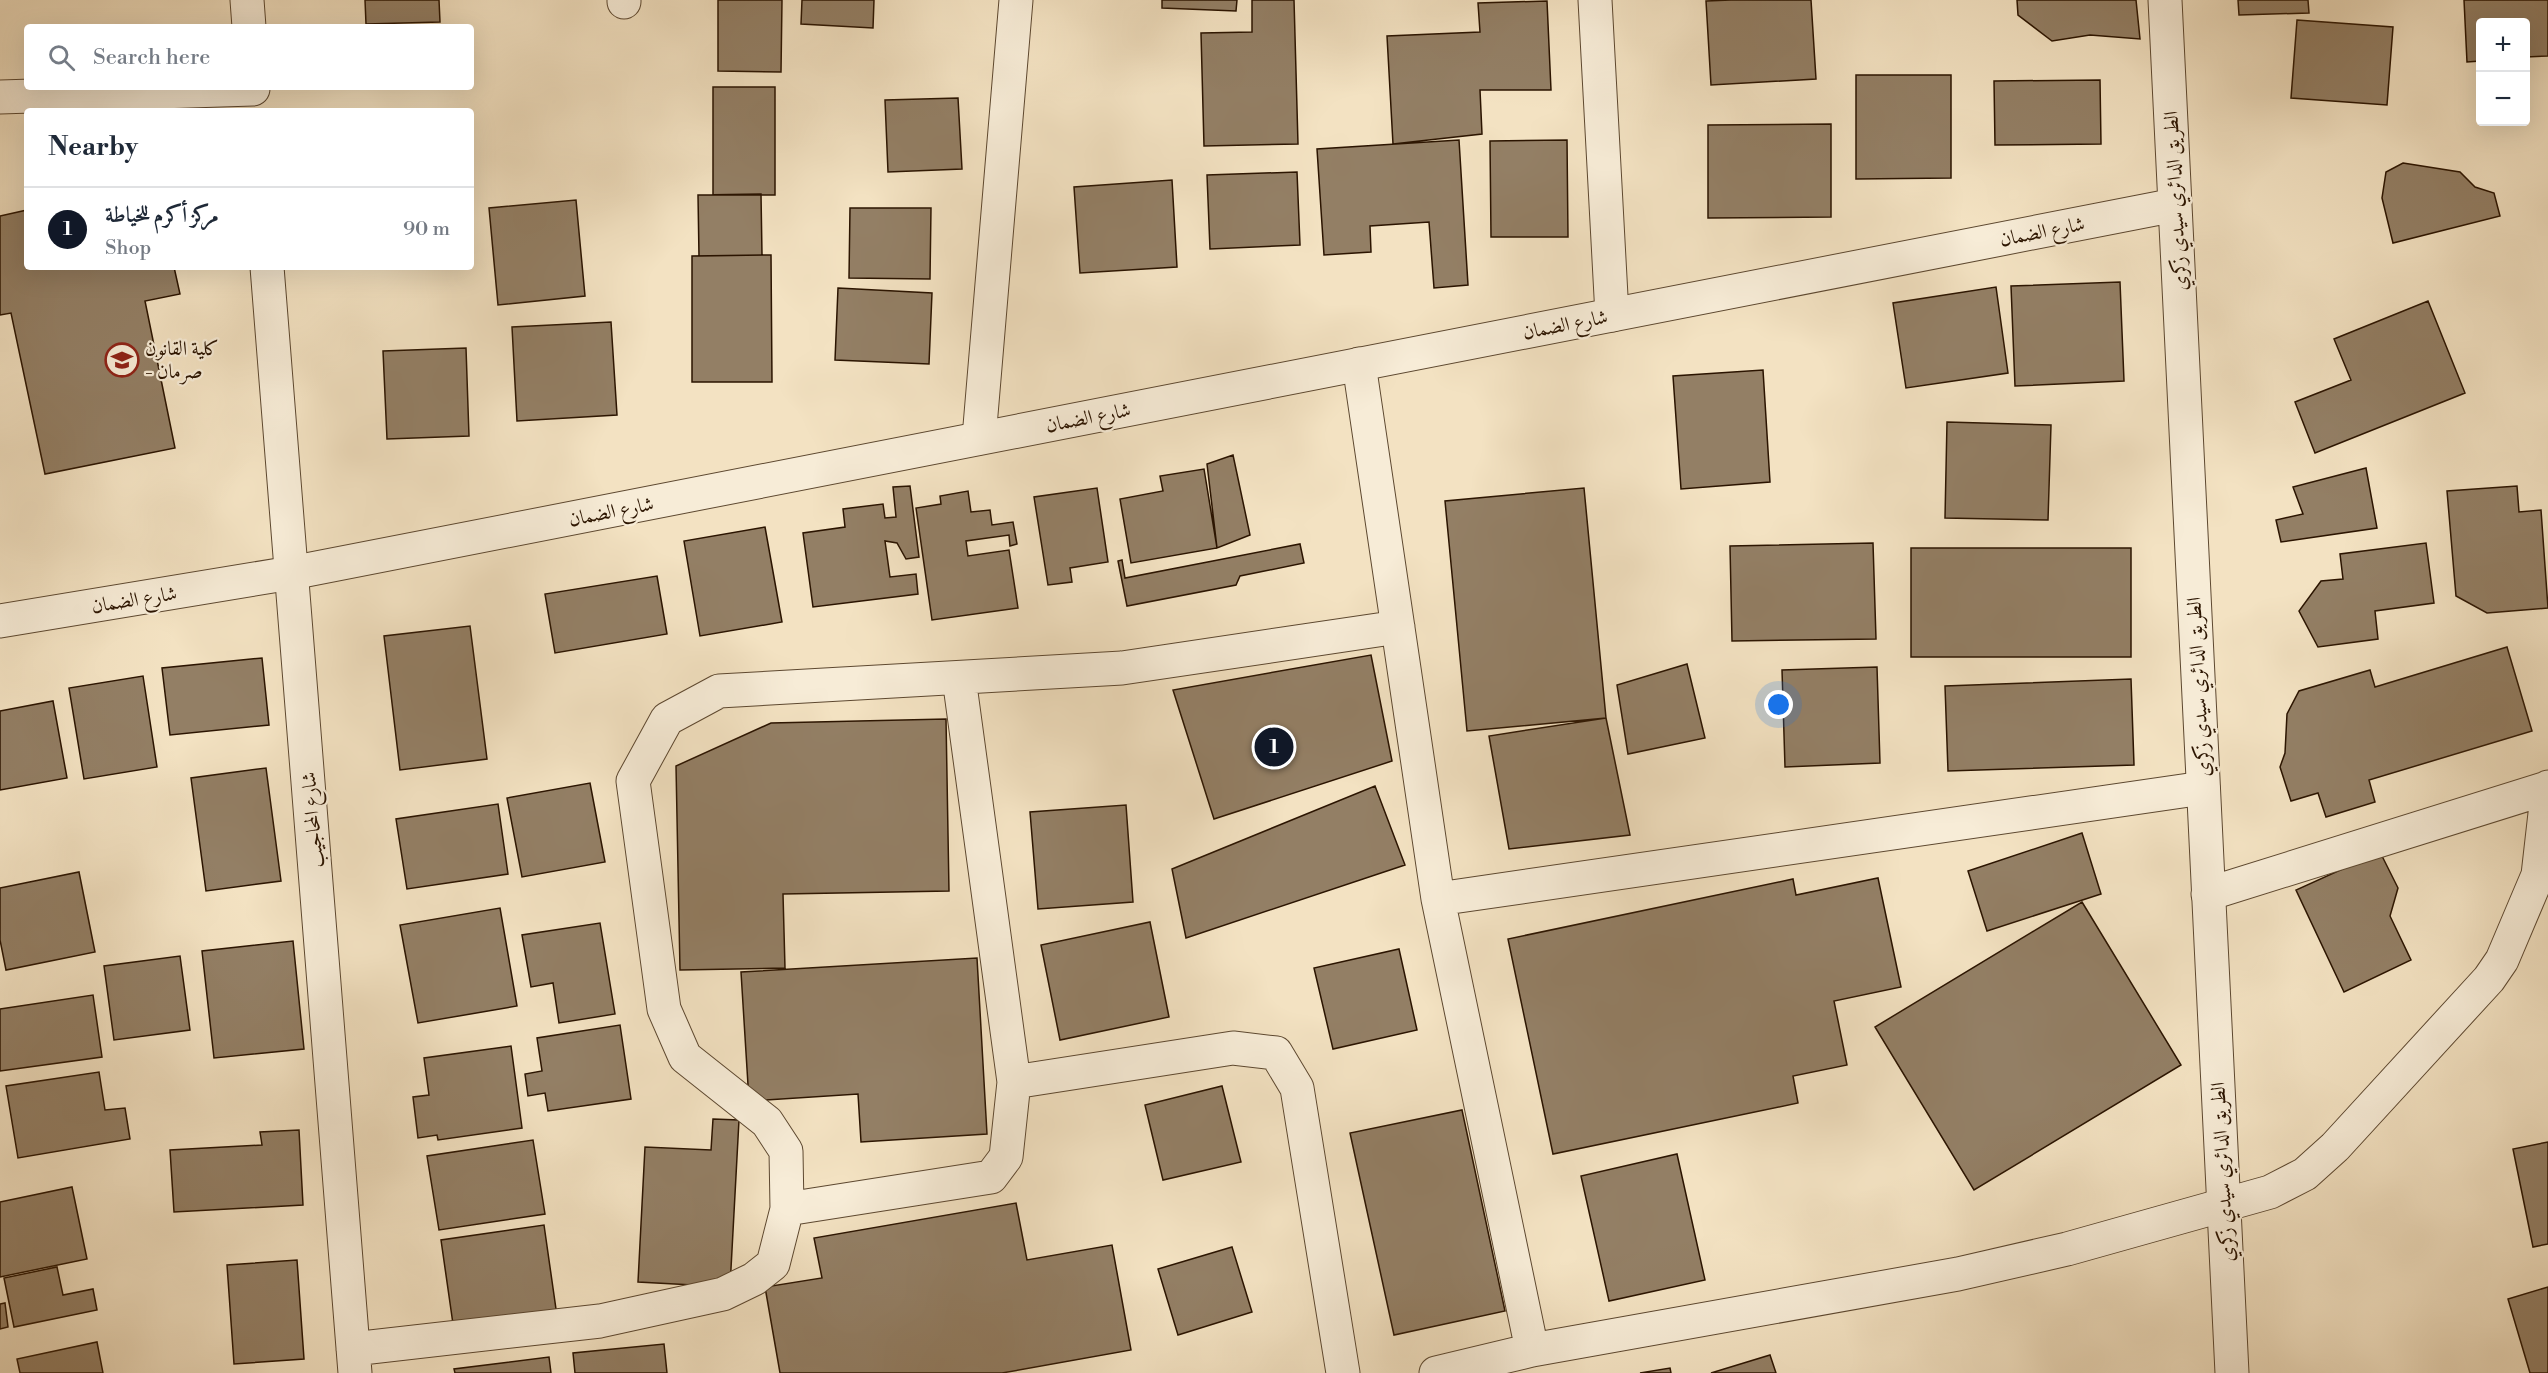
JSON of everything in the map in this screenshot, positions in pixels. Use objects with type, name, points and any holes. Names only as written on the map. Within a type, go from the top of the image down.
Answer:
[{"type":"street","points":[[247,0],[249,24]]},
{"type":"street","points":[[979,438],[1016,0]]},
{"type":"street","points":[[1595,0],[1612,315]]},
{"type":"street","name":"الطريق الدائري سيدي زكري","points":[[2165,0],[2232,1373]]},
{"type":"street","points":[[0,98],[253,96]]},
{"type":"street","name":"شارع الضمان","points":[[0,621],[291,573],[2175,205]]},
{"type":"street","name":"شارع المحاجيب","points":[[267,270],[354,1361]]},
{"type":"street","points":[[1359,364],[1438,899],[1532,1350]]},
{"type":"street","points":[[354,1361],[600,1321],[723,1294],[754,1280],[773,1264],[787,1209],[786,1151],[767,1122],[685,1057],[664,1009],[633,781],[667,719],[719,691],[1122,668],[1398,627]]},
{"type":"street","points":[[787,1209],[991,1177],[1006,1157],[1014,1082],[959,678]]},
{"type":"street","points":[[1438,899],[2203,788]]},
{"type":"street","points":[[1436,1373],[1532,1350],[1958,1274],[2067,1249],[2224,1207],[2270,1192],[2305,1174],[2335,1146],[2489,980],[2502,960],[2538,875],[2547,788],[2208,894]]},
{"type":"street","points":[[1014,1082],[1233,1048],[1276,1053],[1297,1088],[1343,1373]]},
{"type":"building","points":[[365,0],[439,0],[440,22],[366,24]]},
{"type":"building","points":[[718,0],[782,0],[781,72],[718,71]]},
{"type":"building","points":[[802,0],[874,0],[873,28],[801,24]]},
{"type":"building","points":[[1162,0],[1237,0],[1236,11],[1162,8]]},
{"type":"building","points":[[1252,0],[1294,0],[1298,144],[1204,146],[1201,33],[1252,32]]},
{"type":"building","points":[[1811,0],[1816,79],[1711,85],[1706,1]]},
{"type":"building","points":[[2017,0],[2136,0],[2140,39],[2090,35],[2052,41],[2018,15]]},
{"type":"building","points":[[2238,0],[2308,0],[2309,13],[2239,15]]},
{"type":"building","points":[[2464,0],[2548,0],[2548,56],[2530,57],[2530,18],[2476,18],[2476,61],[2467,62]]},
{"type":"building","points":[[1547,1],[1551,90],[1480,90],[1482,134],[1393,144],[1387,36],[1480,32],[1478,3]]},
{"type":"building","points":[[2297,20],[2393,27],[2387,105],[2291,98]]},
{"type":"building","points":[[1856,75],[1951,75],[1951,178],[1856,179]]},
{"type":"building","points":[[2100,80],[2101,144],[1995,145],[1994,81]]},
{"type":"building","points":[[713,87],[775,87],[775,195],[713,195]]},
{"type":"building","points":[[958,98],[962,169],[888,172],[885,100]]},
{"type":"building","points":[[1831,124],[1831,217],[1708,218],[1708,125]]},
{"type":"building","points":[[1459,140],[1468,285],[1434,288],[1429,222],[1370,226],[1371,252],[1324,255],[1317,149]]},
{"type":"building","points":[[1567,140],[1568,237],[1491,237],[1490,141]]},
{"type":"building","points":[[2403,163],[2460,172],[2475,187],[2494,193],[2500,216],[2393,243],[2382,198],[2386,172]]},
{"type":"building","points":[[1297,172],[1300,245],[1210,249],[1207,175]]},
{"type":"building","points":[[1172,180],[1177,267],[1080,273],[1074,187]]},
{"type":"building","points":[[761,194],[762,255],[699,256],[698,195]]},
{"type":"building","points":[[576,200],[585,296],[498,305],[489,208]]},
{"type":"building","points":[[850,208],[931,208],[930,279],[849,278]]},
{"type":"building","points":[[24,211],[24,270],[175,270],[180,294],[145,301],[175,448],[45,474],[11,313],[0,315],[0,216]]},
{"type":"building","points":[[771,255],[772,382],[692,382],[692,256]]},
{"type":"building","points":[[2120,282],[2124,381],[2015,386],[2011,286]]},
{"type":"building","points":[[1996,287],[2008,373],[1906,388],[1893,303]]},
{"type":"building","points":[[838,288],[932,293],[929,364],[835,360]]},
{"type":"building","points":[[2428,301],[2465,393],[2315,453],[2295,402],[2351,380],[2334,339]]},
{"type":"building","points":[[611,322],[617,415],[517,421],[512,327]]},
{"type":"building","points":[[466,348],[469,436],[387,439],[383,351]]},
{"type":"building","points":[[1763,370],[1770,482],[1681,489],[1673,376]]},
{"type":"building","points":[[1947,422],[2051,425],[2048,520],[1945,518]]},
{"type":"building","points":[[1233,455],[1250,535],[1217,548],[1207,464]]},
{"type":"building","points":[[2366,468],[2377,528],[2281,542],[2276,520],[2303,514],[2293,487]]},
{"type":"building","points":[[1204,469],[1217,548],[1131,563],[1120,499],[1163,491],[1160,476]]},
{"type":"building","points":[[910,486],[919,557],[906,559],[897,543],[885,541],[890,577],[916,574],[918,594],[813,607],[803,533],[845,527],[843,509],[883,504],[885,518],[896,517],[893,487]]},
{"type":"building","points":[[2517,486],[2519,512],[2541,510],[2548,608],[2487,613],[2456,596],[2447,491]]},
{"type":"building","points":[[1097,488],[1108,562],[1070,568],[1072,582],[1048,585],[1034,497]]},
{"type":"building","points":[[1584,488],[1606,718],[1467,731],[1445,501]]},
{"type":"building","points":[[968,491],[971,512],[990,510],[992,525],[1013,522],[1017,544],[1010,546],[1009,535],[966,541],[968,556],[1009,550],[1018,608],[932,620],[916,508],[941,504],[940,496]]},
{"type":"building","points":[[765,527],[782,622],[700,636],[684,541]]},
{"type":"building","points":[[1873,543],[1876,639],[1732,641],[1730,546]]},
{"type":"building","points":[[2426,543],[2434,603],[2375,611],[2378,639],[2318,647],[2299,611],[2321,581],[2343,579],[2340,554]]},
{"type":"building","points":[[1300,544],[1304,563],[1240,576],[1236,585],[1127,606],[1118,561],[1122,560],[1125,578]]},
{"type":"building","points":[[1911,548],[2131,548],[2131,657],[1911,657]]},
{"type":"building","points":[[657,576],[667,634],[555,653],[545,594]]},
{"type":"building","points":[[470,626],[487,759],[400,770],[384,636]]},
{"type":"building","points":[[2507,647],[2532,731],[2369,780],[2375,802],[2326,817],[2318,793],[2291,801],[2280,767],[2285,753],[2287,714],[2299,691],[2370,670],[2375,687]]},
{"type":"building","points":[[1371,655],[1392,761],[1214,819],[1173,690]]},
{"type":"building","points":[[262,658],[269,725],[170,735],[162,668]]},
{"type":"building","points":[[1687,664],[1705,738],[1628,754],[1617,685]]},
{"type":"building","points":[[1877,667],[1880,763],[1785,767],[1782,670]]},
{"type":"building","points":[[143,676],[157,767],[84,779],[69,688]]},
{"type":"building","points":[[2131,679],[2134,765],[1948,771],[1945,686]]},
{"type":"building","points":[[53,701],[67,778],[0,790],[0,711]]},
{"type":"building","points":[[1606,718],[1630,835],[1509,849],[1489,736]]},
{"type":"building","points":[[946,719],[949,891],[783,894],[785,968],[680,970],[676,766],[771,723]]},
{"type":"building","points":[[266,768],[281,881],[206,891],[191,778]]},
{"type":"building","points":[[590,783],[605,862],[522,877],[507,798]]},
{"type":"building","points":[[1375,786],[1405,865],[1186,938],[1172,869]]},
{"type":"building","points":[[498,804],[508,874],[407,889],[396,819]]},
{"type":"building","points":[[1126,805],[1133,902],[1038,909],[1030,812]]},
{"type":"building","points":[[2082,833],[2101,894],[1987,931],[1968,871]]},
{"type":"building","points":[[2380,852],[2398,888],[2390,916],[2411,960],[2344,992],[2296,890]]},
{"type":"building","points":[[79,872],[95,952],[6,970],[0,940],[0,888]]},
{"type":"building","points":[[1878,878],[1901,987],[1834,1001],[1847,1065],[1793,1076],[1798,1103],[1553,1154],[1508,939],[1793,879],[1796,895]]},
{"type":"building","points":[[2082,902],[2181,1065],[1974,1190],[1875,1027]]},
{"type":"building","points":[[500,908],[517,1006],[418,1023],[400,925]]},
{"type":"building","points":[[1150,922],[1169,1017],[1060,1040],[1041,945]]},
{"type":"building","points":[[600,923],[615,1014],[559,1023],[553,983],[531,987],[522,935]]},
{"type":"building","points":[[293,941],[304,1049],[214,1058],[202,951]]},
{"type":"building","points":[[1399,949],[1417,1030],[1333,1049],[1314,968]]},
{"type":"building","points":[[180,956],[190,1030],[114,1040],[104,966]]},
{"type":"building","points":[[977,958],[987,1134],[861,1142],[858,1094],[749,1101],[741,972]]},
{"type":"building","points":[[93,995],[102,1057],[0,1071],[0,1009]]},
{"type":"building","points":[[620,1025],[631,1099],[548,1111],[545,1093],[528,1096],[525,1074],[542,1071],[537,1038]]},
{"type":"building","points":[[511,1046],[522,1128],[438,1140],[437,1135],[418,1138],[413,1097],[429,1095],[424,1058]]},
{"type":"building","points":[[99,1072],[105,1110],[125,1108],[130,1139],[18,1158],[6,1086]]},
{"type":"building","points":[[1222,1086],[1241,1162],[1163,1180],[1145,1105]]},
{"type":"building","points":[[1462,1110],[1505,1311],[1394,1335],[1350,1133]]},
{"type":"building","points":[[713,1119],[739,1120],[730,1287],[638,1282],[645,1147],[711,1150]]},
{"type":"building","points":[[299,1130],[303,1205],[174,1212],[170,1150],[262,1145],[260,1132]]},
{"type":"building","points":[[533,1140],[545,1214],[439,1230],[427,1156]]},
{"type":"building","points":[[2548,1142],[2548,1244],[2533,1247],[2513,1149]]},
{"type":"building","points":[[1677,1154],[1705,1280],[1609,1301],[1581,1176]]},
{"type":"building","points":[[72,1187],[87,1259],[0,1277],[0,1202]]},
{"type":"building","points":[[1016,1203],[1027,1260],[1112,1245],[1131,1350],[1002,1373],[780,1373],[765,1287],[822,1278],[814,1238]]},
{"type":"building","points":[[544,1225],[557,1316],[454,1331],[441,1240]]},
{"type":"building","points":[[1232,1247],[1252,1312],[1178,1335],[1158,1269]]},
{"type":"building","points":[[297,1260],[304,1359],[234,1364],[227,1265]]},
{"type":"building","points":[[57,1267],[63,1295],[93,1289],[97,1310],[14,1327],[4,1278]]},
{"type":"building","points":[[2548,1287],[2548,1373],[2530,1373],[2508,1299]]},
{"type":"building","points":[[5,1303],[8,1327],[0,1329],[0,1304]]},
{"type":"building","points":[[97,1342],[103,1373],[20,1373],[17,1359]]},
{"type":"building","points":[[664,1344],[667,1373],[575,1373],[573,1353]]},
{"type":"building","points":[[1770,1355],[1776,1373],[1711,1373]]},
{"type":"building","points":[[549,1357],[551,1373],[455,1373],[454,1369]]},
{"type":"building","points":[[1670,1368],[1671,1373],[1640,1373]]},
{"type":"place","name":"كلية القانون - صرمان","points":[[122,360]]},
{"type":"place","name":"مركز أكرم للخياطة","points":[[1274,747]]}]
